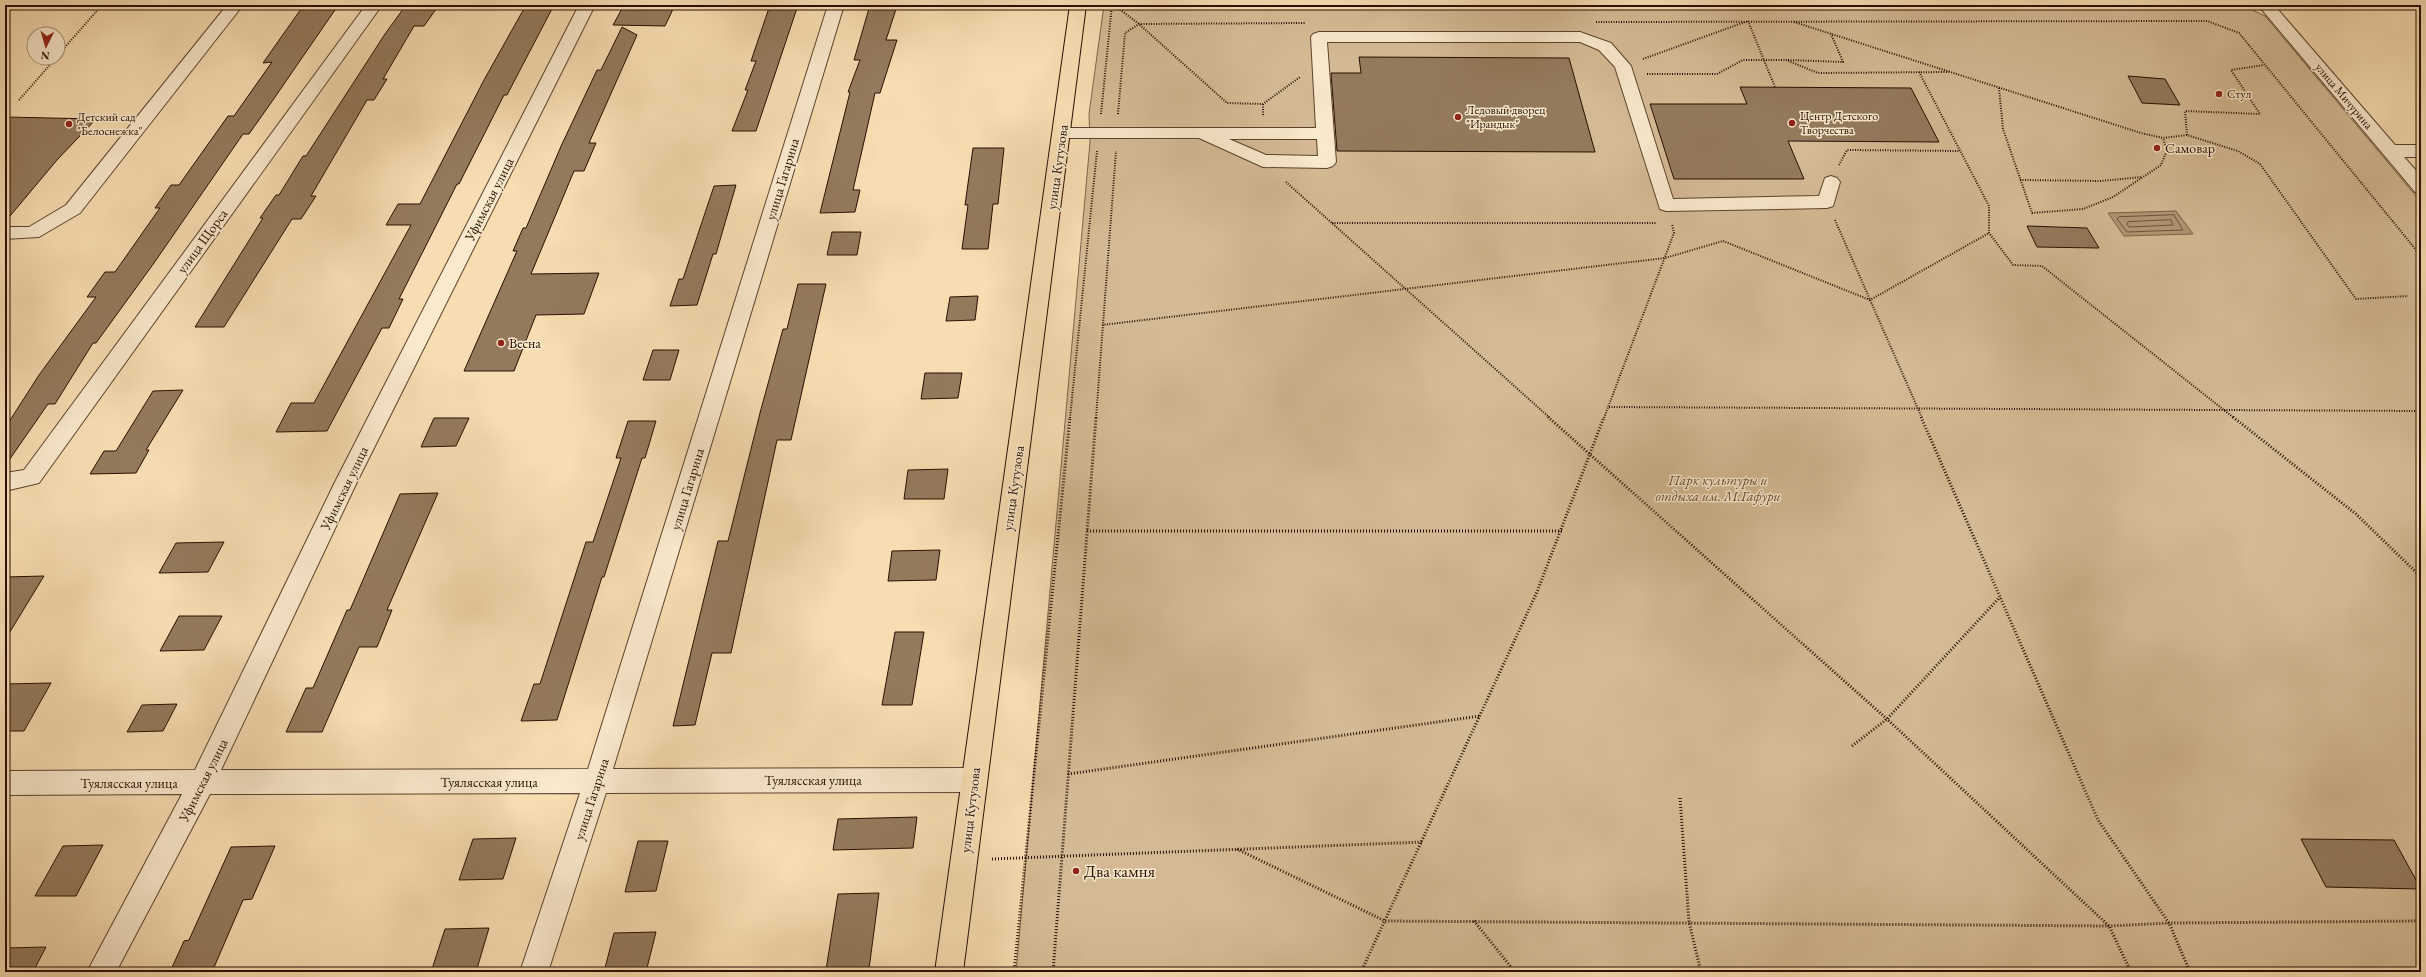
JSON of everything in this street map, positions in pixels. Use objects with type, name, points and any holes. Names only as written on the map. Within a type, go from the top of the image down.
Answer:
[{"type":"main road","name":"улица Кутузова","points":[[949,972],[973,780],[1062,133],[1078,5]]},
{"type":"street","points":[[5,233],[32,233],[73,209],[235,5]]},
{"type":"street","name":"улица Щорса","points":[[5,482],[31,477],[374,5]]},
{"type":"street","name":"Уфимская улица","points":[[101,972],[202,783],[346,482],[587,5]]},
{"type":"street","name":"улица Гагарина","points":[[534,972],[597,781],[836,5]]},
{"type":"street","name":"улица Мичурина","points":[[2266,5],[2421,188]]},
{"type":"street","points":[[1202,133],[1263,161],[1327,162],[1324,134],[1319,37],[1580,37],[1598,41],[1612,52],[1624,70],[1666,205],[1827,202],[1831,182]]},
{"type":"street","points":[[1062,133],[1324,134]]},
{"type":"street","points":[[2390,151],[2421,151]]},
{"type":"street","name":"Туялясская улица","points":[[5,783],[973,780]]},
{"type":"path","points":[[66,46],[102,5]]},
{"type":"path","points":[[1014,972],[1113,5],[1140,24],[1227,103],[1262,104],[1320,63]]},
{"type":"path","points":[[1748,21],[1776,87]]},
{"type":"path","points":[[1624,70],[1748,21]]},
{"type":"path","points":[[1791,21],[2141,133],[2163,138],[2187,135],[2238,151],[2260,164],[2356,299],[2408,296]]},
{"type":"path","points":[[1588,22],[2207,21],[2238,33],[2421,256]]},
{"type":"path","points":[[1053,972],[1125,33],[1140,24],[1306,23]]},
{"type":"path","points":[[1624,70],[1717,74],[1743,60],[1843,62],[1831,34]]},
{"type":"path","points":[[1786,60],[1818,73],[1951,72]]},
{"type":"path","points":[[2187,135],[2185,111],[2260,114],[2231,70],[2264,65]]},
{"type":"path","points":[[19,100],[49,66]]},
{"type":"path","points":[[1919,72],[1989,206],[1989,233],[2013,265],[2042,266],[2356,514],[2421,577]]},
{"type":"path","points":[[1999,88],[2003,129],[2032,214],[2083,209],[2113,197],[2161,165],[2167,150],[2163,138]]},
{"type":"path","points":[[1262,104],[1263,134]]},
{"type":"path","points":[[1831,182],[1847,150],[1960,151]]},
{"type":"path","points":[[1263,161],[1887,719],[2109,926],[2131,972]]},
{"type":"path","points":[[2020,180],[2101,181],[2142,177]]},
{"type":"path","points":[[1827,202],[2098,820],[2169,923],[2190,972]]},
{"type":"path","points":[[1361,972],[1423,842],[1537,592],[1562,530],[1674,233],[1666,205]]},
{"type":"path","points":[[1332,223],[1663,223]]},
{"type":"path","points":[[1870,300],[1989,233]]},
{"type":"path","points":[[1102,325],[1665,258],[1723,241],[1870,300]]},
{"type":"path","points":[[1609,407],[2421,411]]},
{"type":"path","points":[[1087,531],[1562,530]]},
{"type":"path","points":[[1852,746],[1887,719],[2000,597]]},
{"type":"path","points":[[1068,774],[1480,716]]},
{"type":"path","points":[[1680,798],[1689,922],[1701,972]]},
{"type":"path","points":[[964,860],[1423,842]]},
{"type":"path","points":[[1237,849],[1385,921],[2109,926],[2169,923],[2421,921]]},
{"type":"path","points":[[1474,921],[1515,972]]},
{"type":"green space","name":"Парк культуры и отдыха им. М.Гафури","points":[[1104,5],[2242,5],[2265,16],[2421,202],[2421,972],[1016,972],[1090,142],[1089,114]]},
{"type":"water","points":[[2176,211],[2193,234],[2124,236],[2108,213]]},
{"type":"building","points":[[406,5],[439,5],[424,26],[414,26],[383,79],[387,79],[374,100],[367,100],[311,196],[316,196],[301,219],[292,219],[224,327],[195,327],[263,218],[260,218],[276,195],[279,195],[303,156],[306,156],[385,34]]},
{"type":"building","points":[[526,5],[554,5],[507,95],[504,95],[459,184],[457,184],[399,299],[403,299],[389,328],[382,328],[327,431],[276,432],[291,403],[314,403],[411,225],[386,225],[398,204],[420,204],[484,80]]},
{"type":"building","points":[[624,5],[675,5],[665,26],[613,25]]},
{"type":"building","points":[[770,5],[798,5],[756,131],[732,131],[748,90],[745,90],[756,61],[751,61]]},
{"type":"building","points":[[870,5],[897,6],[886,40],[897,40],[880,93],[875,93],[853,190],[860,190],[855,212],[820,213],[850,92],[848,92],[860,60],[854,60]]},
{"type":"building","points":[[308,7],[337,7],[249,134],[243,134],[154,263],[96,343],[93,343],[55,404],[48,404],[5,466],[5,428],[39,375],[96,297],[87,297],[105,272],[115,272],[160,208],[155,208],[171,185],[179,185],[228,116],[234,116],[272,62],[263,63],[301,9]]},
{"type":"building","points":[[622,27],[637,35],[589,143],[596,143],[584,171],[574,171],[531,274],[599,273],[584,314],[536,315],[514,371],[464,371],[517,251],[513,251],[523,228],[526,228],[562,144],[597,70],[601,70]]},
{"type":"building","name":"Ледовый дворец \"Ирандык\"","points":[[1359,57],[1569,58],[1595,152],[1337,151],[1331,73],[1361,73]]},
{"type":"building","points":[[2128,76],[2165,79],[2180,105],[2142,103]]},
{"type":"building","name":"Центр Детского Творчества","points":[[1740,87],[1911,88],[1939,142],[1788,141],[1804,179],[1674,179],[1650,104],[1747,104]]},
{"type":"building","points":[[5,117],[96,119],[57,160],[5,222]]},
{"type":"building","points":[[973,148],[1004,148],[998,204],[993,204],[988,249],[962,249],[968,205],[965,205]]},
{"type":"building","points":[[736,185],[716,254],[713,254],[697,305],[670,306],[679,279],[683,279],[714,186]]},
{"type":"building","points":[[2027,226],[2087,228],[2099,248],[2037,247]]},
{"type":"building","points":[[832,232],[861,232],[857,255],[827,255]]},
{"type":"building","points":[[798,284],[826,284],[791,440],[777,440],[731,653],[712,653],[695,725],[673,726],[718,541],[728,541],[760,413],[783,329],[787,329]]},
{"type":"building","points":[[978,296],[975,320],[946,321],[950,297]]},
{"type":"building","points":[[653,350],[679,350],[670,380],[643,380]]},
{"type":"building","points":[[925,373],[962,373],[958,398],[921,399]]},
{"type":"building","points":[[183,390],[146,450],[149,450],[136,473],[90,474],[104,451],[116,451],[153,391]]},
{"type":"building","points":[[434,418],[469,418],[456,446],[421,447]]},
{"type":"building","points":[[628,421],[656,421],[645,458],[642,458],[604,577],[602,577],[557,720],[521,721],[534,684],[540,684],[586,542],[593,542],[621,458],[616,458]]},
{"type":"building","points":[[948,469],[944,499],[904,499],[908,470]]},
{"type":"building","points":[[438,493],[387,610],[392,610],[377,647],[359,647],[322,732],[286,732],[306,688],[313,688],[347,610],[350,610],[400,494]]},
{"type":"building","points":[[224,542],[208,572],[159,573],[176,543]]},
{"type":"building","points":[[940,550],[936,580],[888,581],[892,551]]},
{"type":"building","points":[[44,576],[5,640],[5,577]]},
{"type":"building","points":[[179,616],[222,616],[204,650],[160,651]]},
{"type":"building","points":[[895,632],[924,632],[912,705],[882,705]]},
{"type":"building","points":[[51,683],[24,731],[5,731],[5,684]]},
{"type":"building","points":[[177,704],[163,731],[127,732],[142,705]]},
{"type":"building","points":[[917,817],[913,848],[833,850],[838,819]]},
{"type":"building","points":[[516,838],[503,879],[459,880],[473,839]]},
{"type":"building","points":[[2301,839],[2394,840],[2421,889],[2326,887]]},
{"type":"building","points":[[638,841],[668,841],[656,891],[625,892]]},
{"type":"building","points":[[103,845],[76,896],[35,896],[63,846]]},
{"type":"building","points":[[275,846],[252,899],[243,900],[212,972],[170,972],[184,941],[189,940],[231,847]]},
{"type":"building","points":[[879,893],[869,969],[826,970],[838,894]]},
{"type":"building","points":[[489,928],[476,972],[431,972],[445,929]]},
{"type":"building","points":[[656,932],[646,972],[604,972],[614,933]]},
{"type":"building","points":[[46,947],[33,972],[5,972],[5,948]]},
{"type":"place","name":"Стул","points":[[2219,94]]},
{"type":"place","name":"Ледовый дворец \"Ирандык\"","points":[[1458,117]]},
{"type":"place","name":"Центр Детского Творчества","points":[[1792,123]]},
{"type":"place","name":"Детский сад \"Белоснежка\"","points":[[69,124]]},
{"type":"place","name":"Самовар","points":[[2157,148]]},
{"type":"place","name":"Весна","points":[[501,343]]},
{"type":"place","name":"Два камня","points":[[1076,871]]}]
